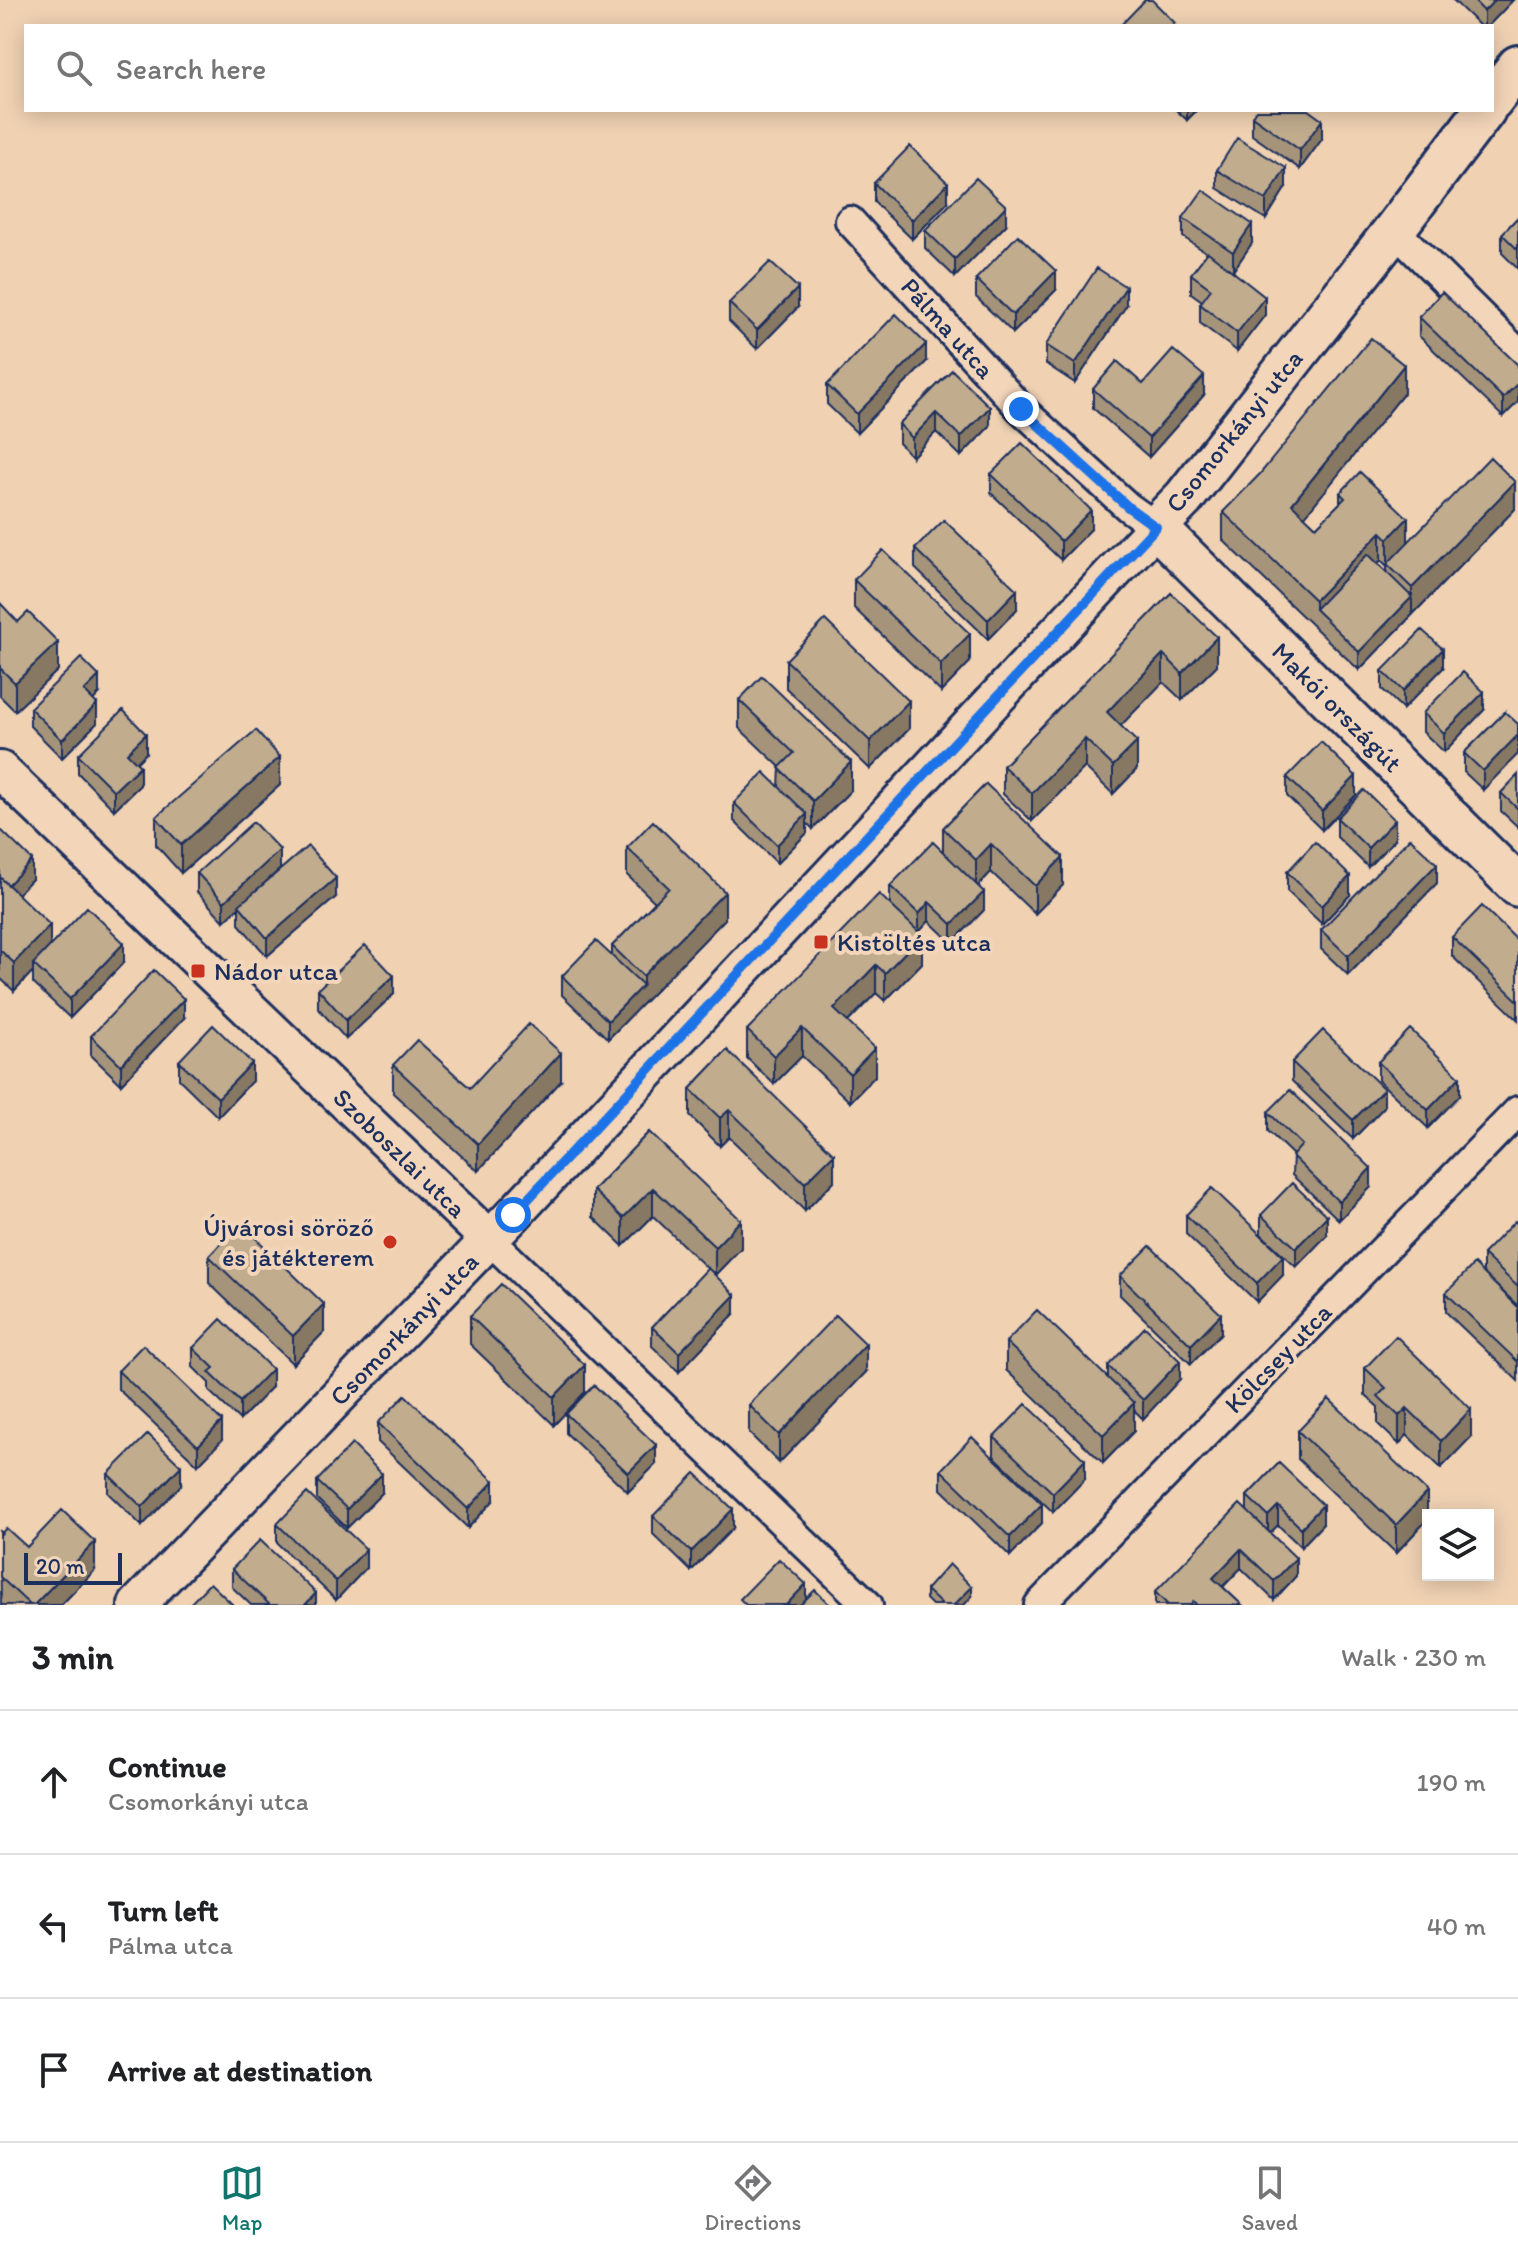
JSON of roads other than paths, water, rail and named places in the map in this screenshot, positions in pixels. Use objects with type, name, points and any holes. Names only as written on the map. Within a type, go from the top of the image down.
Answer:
[{"type":"main road","points":[[1494,97],[1518,66]]},
{"type":"main road","name":"Csomorkányi utca","points":[[1156,527],[1184,498],[1483,112]]},
{"type":"main road","name":"Makói országút","points":[[1156,527],[1518,886]]},
{"type":"street","name":"Pálma utca","points":[[850,221],[1021,409],[1128,507],[1156,527]]},
{"type":"street","points":[[1394,230],[1518,353]]},
{"type":"street","name":"Csomorkányi utca","points":[[137,1605],[490,1240],[1156,527]]},
{"type":"street","name":"Szoboszlai utca","points":[[0,770],[868,1605]]},
{"type":"street","name":"Kölcsey utca","points":[[1039,1605],[1518,1111]]},
{"type":"place","name":"Kistöltés utca","points":[[821,942]]},
{"type":"place","name":"Nádor utca","points":[[198,971]]},
{"type":"place","name":"Újvárosi söröző és játékterem","points":[[390,1242]]}]
